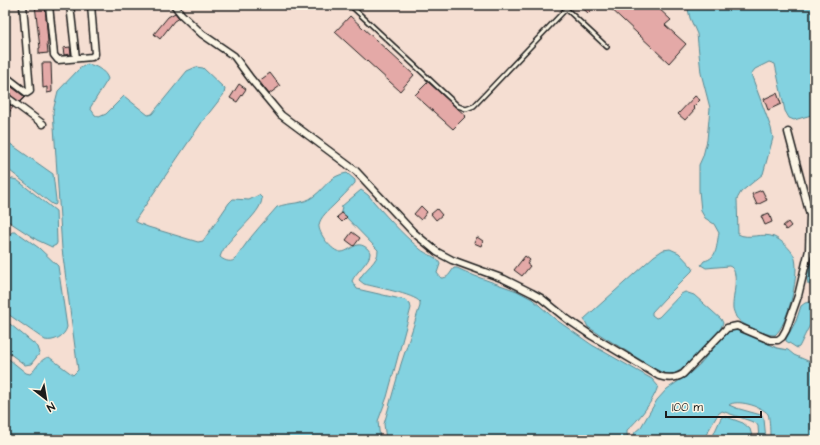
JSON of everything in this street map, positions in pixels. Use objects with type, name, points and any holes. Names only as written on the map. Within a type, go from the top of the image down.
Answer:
[{"type":"street","points":[[5,76],[28,93],[30,91],[23,5]]},
{"type":"street","points":[[49,5],[55,58],[58,60],[92,57],[95,54],[91,5]]},
{"type":"street","points":[[70,5],[76,58]]},
{"type":"street","points":[[174,5],[202,34],[234,56],[281,115],[356,171],[413,232],[437,252],[452,260],[504,279],[532,293],[541,298],[567,320],[592,336],[659,376],[665,378],[674,378],[683,374],[730,326],[741,327],[774,341],[782,337],[786,330],[798,296],[810,242],[810,215],[788,132]]},
{"type":"street","points":[[5,96],[43,124]]},
{"type":"lane","points":[[350,5],[458,106],[466,109],[474,106],[566,9]]},
{"type":"lane","points":[[562,5],[608,47]]},
{"type":"water","points":[[687,5],[815,5],[815,114],[794,120],[789,118],[785,111],[775,64],[769,62],[755,69],[751,74],[771,128],[773,138],[763,174],[741,192],[737,199],[738,234],[742,236],[765,235],[774,237],[786,245],[794,256],[796,273],[792,297],[789,309],[780,329],[775,335],[767,334],[754,329],[742,323],[736,317],[733,308],[735,273],[733,269],[729,266],[706,268],[701,265],[704,261],[712,257],[716,251],[719,233],[714,224],[705,218],[701,211],[699,165],[707,140],[710,108],[701,73],[697,34],[690,18]]},
{"type":"water","points":[[87,64],[100,69],[105,73],[108,79],[90,108],[95,115],[99,117],[106,114],[124,96],[148,115],[152,114],[187,71],[196,67],[203,68],[225,89],[224,94],[202,122],[136,219],[136,222],[198,242],[203,241],[233,199],[249,200],[259,195],[262,198],[256,212],[229,242],[220,257],[231,261],[237,257],[251,237],[277,207],[310,199],[328,182],[341,174],[347,173],[355,180],[355,183],[321,219],[319,228],[321,233],[326,242],[337,251],[343,252],[361,245],[369,251],[370,256],[352,281],[357,289],[405,300],[410,304],[411,308],[387,397],[378,421],[380,440],[5,440],[5,356],[26,373],[30,374],[40,362],[49,357],[73,375],[78,370],[62,249],[53,111],[58,91],[79,69]]},
{"type":"water","points":[[9,143],[53,174],[56,200],[55,205],[5,167],[5,145]]},
{"type":"water","points":[[9,178],[17,180],[56,211],[56,245],[52,247],[37,240],[5,219],[5,181]]},
{"type":"water","points":[[361,190],[368,195],[413,243],[439,261],[440,264],[437,273],[441,278],[444,278],[450,274],[454,268],[457,268],[517,291],[532,299],[555,319],[592,345],[652,379],[658,386],[656,392],[645,410],[627,430],[627,435],[630,440],[386,440],[384,424],[420,302],[410,296],[364,284],[359,280],[374,262],[378,254],[378,250],[341,212],[342,206]]},
{"type":"water","points":[[12,232],[21,235],[39,248],[58,266],[67,327],[62,336],[59,338],[45,340],[5,312],[5,238]]},
{"type":"water","points":[[670,249],[679,253],[693,268],[692,271],[652,312],[652,315],[656,318],[659,317],[681,294],[685,292],[694,295],[721,319],[723,323],[720,330],[684,368],[672,374],[663,373],[655,369],[588,327],[584,319],[654,256],[663,250]]},
{"type":"water","points":[[815,261],[815,287],[808,284],[807,279],[810,264]]},
{"type":"water","points":[[815,301],[815,319],[797,348],[786,341],[786,339],[796,321],[801,306],[805,303]]},
{"type":"water","points":[[5,320],[38,347],[40,353],[31,364],[25,365],[5,350]]},
{"type":"water","points":[[727,331],[742,331],[777,348],[788,350],[794,355],[815,364],[815,429],[812,440],[770,440],[770,423],[768,414],[765,411],[749,404],[732,403],[729,405],[761,415],[764,419],[766,440],[759,440],[758,426],[756,423],[722,411],[718,414],[703,440],[635,440],[635,432],[641,427],[657,400],[667,389],[689,374],[700,364]]},
{"type":"water","points":[[724,416],[743,423],[750,429],[753,440],[711,440],[721,418]]},
{"type":"building","points":[[35,5],[45,5],[48,53],[39,54],[40,48]]},
{"type":"building","points":[[579,5],[596,5],[588,13]]},
{"type":"building","points":[[607,5],[655,5],[671,20],[665,25],[686,44],[669,63]]},
{"type":"building","points":[[175,13],[179,18],[174,21],[160,39],[154,34],[168,17]]},
{"type":"building","points":[[350,16],[414,75],[400,91],[335,32]]},
{"type":"building","points":[[70,47],[71,54],[64,55],[63,48]]},
{"type":"building","points":[[42,63],[51,63],[52,92],[47,93],[47,87],[43,88]]},
{"type":"building","points":[[270,73],[280,86],[269,94],[259,81]]},
{"type":"building","points":[[5,82],[25,97],[20,102],[5,92]]},
{"type":"building","points":[[428,82],[466,116],[453,129],[415,95]]},
{"type":"building","points":[[239,84],[246,89],[237,102],[230,98]]},
{"type":"building","points":[[777,93],[781,104],[768,110],[764,99]]},
{"type":"building","points":[[695,96],[700,100],[693,107],[695,109],[685,120],[678,114]]},
{"type":"building","points":[[5,102],[13,107],[8,114],[5,111]]},
{"type":"building","points":[[762,190],[767,200],[757,205],[752,194]]},
{"type":"building","points":[[421,206],[427,212],[421,220],[414,214]]},
{"type":"building","points":[[437,209],[442,215],[436,220],[431,214]]},
{"type":"building","points":[[342,213],[347,217],[342,222],[337,217]]},
{"type":"building","points":[[769,213],[772,222],[765,225],[761,216]]},
{"type":"building","points":[[788,222],[791,226],[786,230],[783,226]]},
{"type":"building","points":[[352,232],[360,238],[354,246],[346,240]]},
{"type":"building","points":[[477,237],[483,241],[481,246],[474,243]]},
{"type":"building","points":[[525,256],[530,260],[527,264],[530,266],[522,276],[514,270]]}]
